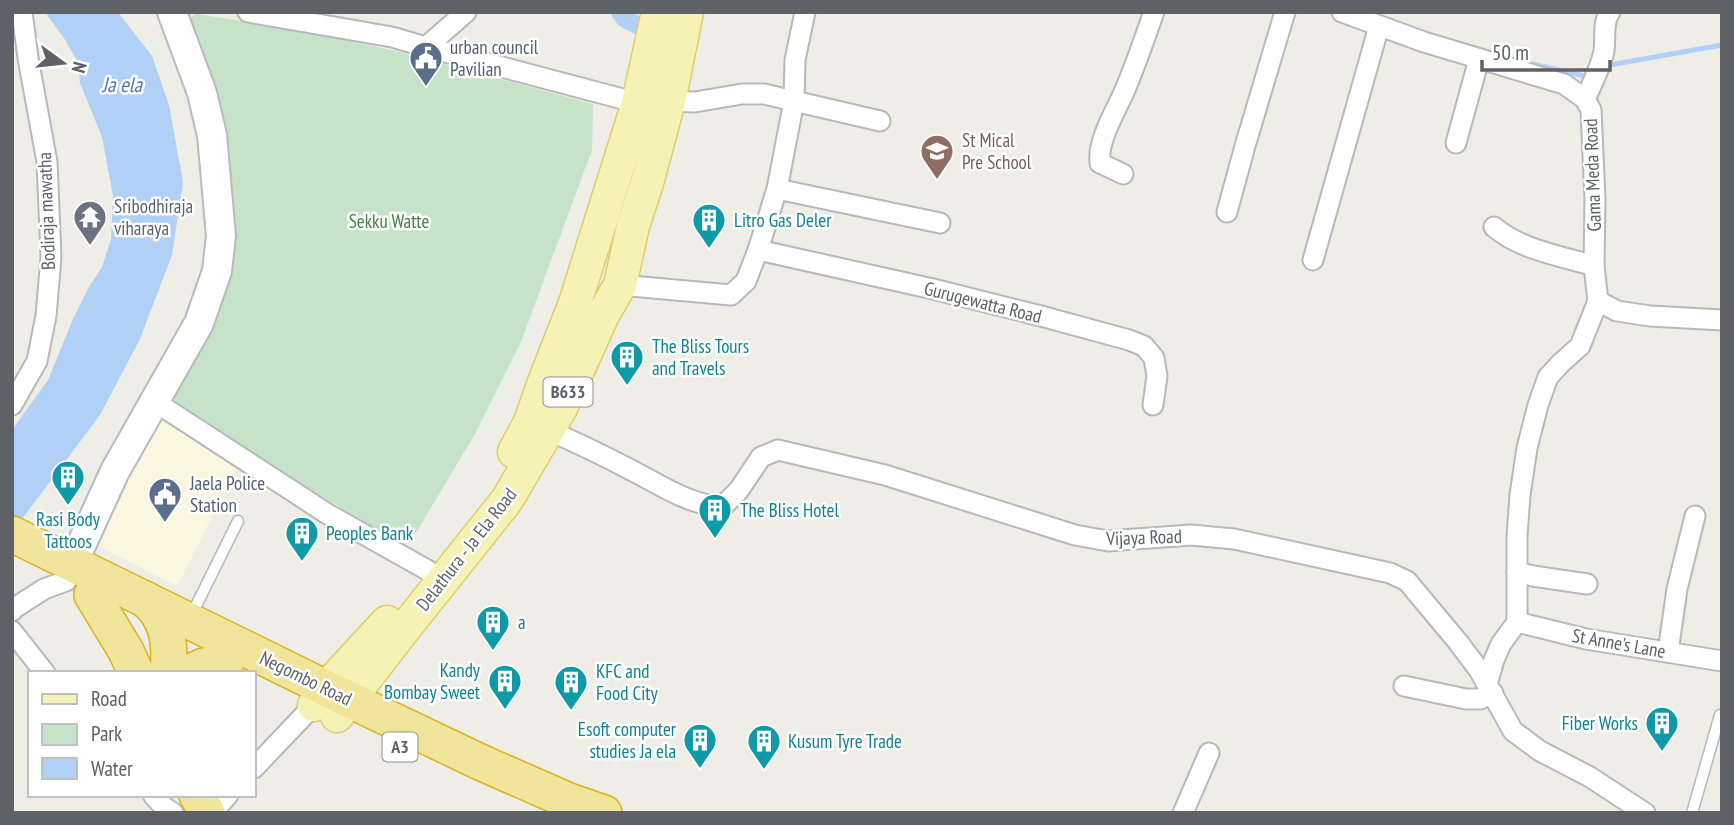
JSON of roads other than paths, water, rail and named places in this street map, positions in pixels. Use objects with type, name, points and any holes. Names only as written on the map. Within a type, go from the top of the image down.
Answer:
[{"type":"highway","name":"Negombo Road","points":[[12,534],[69,574],[332,702],[422,758],[548,813]]},
{"type":"highway","name":"Negombo Road","points":[[12,555],[145,599],[242,670]]},
{"type":"highway","points":[[69,574],[126,651],[135,671]]},
{"type":"highway","points":[[168,671],[170,650],[178,625]]},
{"type":"highway","points":[[193,671],[204,666],[242,670]]},
{"type":"highway","name":"Negombo Road","points":[[256,675],[332,702],[569,801],[604,813]]},
{"type":"highway","points":[[198,797],[209,813]]},
{"type":"main road","name":"Delathura - Ja Ela Road","points":[[332,702],[401,633],[508,499],[539,426],[638,103],[658,12]]},
{"type":"main road","name":"Delathura - Ja Ela Road","points":[[332,702],[388,621],[483,501],[517,447],[561,408],[603,314],[620,285],[633,226],[669,100],[687,12]]},
{"type":"street","name":"Bodiraja mawatha","points":[[12,405],[37,361],[46,316],[51,257],[47,162],[22,12]]},
{"type":"street","points":[[12,611],[69,574],[115,471],[199,323],[217,271],[220,236],[212,135],[202,93],[172,12]]},
{"type":"street","points":[[248,12],[393,37],[638,103],[669,100],[695,102],[742,94],[764,94],[880,121]]},
{"type":"street","points":[[426,47],[466,12]]},
{"type":"street","points":[[620,285],[731,295],[746,281],[777,189],[794,101],[796,60],[805,12]]},
{"type":"street","points":[[1123,174],[1100,163],[1098,153],[1154,12]]},
{"type":"street","points":[[1227,212],[1285,12]]},
{"type":"street","name":"Gama Meda Road","points":[[1342,12],[1424,42],[1564,84],[1585,99],[1591,110],[1595,199],[1594,266],[1598,300]]},
{"type":"street","points":[[1585,99],[1604,52],[1606,17],[1610,12]]},
{"type":"street","points":[[1313,260],[1379,26]]},
{"type":"street","points":[[1456,144],[1479,59]]},
{"type":"street","points":[[777,189],[940,223]]},
{"type":"street","points":[[1494,227],[1520,244],[1594,266]]},
{"type":"street","name":"Gurugewatta Road","points":[[758,250],[908,283],[1129,340],[1144,346],[1154,358],[1157,376],[1153,405]]},
{"type":"street","points":[[1404,687],[1466,699],[1480,699],[1490,689],[1494,660],[1517,622],[1520,495],[1527,448],[1538,405],[1548,377],[1580,346],[1598,300],[1617,311],[1650,316],[1722,320]]},
{"type":"street","points":[[155,401],[327,513],[429,571]]},
{"type":"street","name":"Vijaya Road","points":[[539,426],[707,506],[722,507],[739,490],[761,457],[778,450],[885,475],[1075,535],[1108,541],[1191,535],[1234,539],[1390,573],[1407,581],[1458,642],[1479,670],[1513,731],[1525,742],[1591,777],[1645,813]]},
{"type":"street","points":[[1668,652],[1677,589],[1695,516]]},
{"type":"street","points":[[1517,572],[1587,584]]},
{"type":"street","name":"St Anne's Lane","points":[[1517,622],[1586,639],[1722,661]]},
{"type":"street","points":[[12,631],[43,671]]},
{"type":"street","points":[[256,766],[332,702]]},
{"type":"street","points":[[1182,813],[1209,753]]},
{"type":"street","points":[[155,797],[173,813]]},
{"type":"street","points":[[209,813],[226,797]]},
{"type":"lane","points":[[178,625],[238,521]]},
{"type":"lane","points":[[1692,813],[1720,715]]},
{"type":"water","name":"Ja ela","points":[[45,12],[118,12],[152,56],[169,105],[183,182],[172,255],[140,339],[100,415],[12,530],[12,430],[48,380],[73,319],[102,267],[111,239],[113,196],[102,137],[80,83],[78,62]]},
{"type":"waterway","points":[[620,12],[625,19],[639,26]]},
{"type":"waterway","points":[[1604,66],[1722,45]]},
{"type":"waterway","points":[[1519,61],[1590,76]]},
{"type":"place","name":"urban council Pavilian","points":[[426,88]]},
{"type":"place","name":"St Mical Pre School","points":[[937,181]]},
{"type":"place","name":"Sribodhiraja viharaya","points":[[90,247]]},
{"type":"place","name":"Litro Gas Deler","points":[[709,250]]},
{"type":"place","name":"The Bliss Tours and Travels","points":[[627,387]]},
{"type":"place","name":"Rasi Body Tattoos","points":[[68,507]]},
{"type":"place","name":"Jaela Police Station","points":[[165,524]]},
{"type":"place","name":"The Bliss Hotel","points":[[715,540]]},
{"type":"place","name":"Peoples Bank","points":[[302,563]]},
{"type":"place","name":"a","points":[[493,652]]},
{"type":"place","name":"Kandy Bombay Sweet","points":[[505,711]]},
{"type":"place","name":"KFC and Food City","points":[[571,712]]},
{"type":"place","name":"Fiber Works","points":[[1662,753]]},
{"type":"place","name":"Esoft computer studies Ja ela","points":[[700,770]]},
{"type":"place","name":"Kusum Tyre Trade","points":[[764,771]]},
{"type":"park label","name":"Sekku Watte","points":[[389,221]]}]
